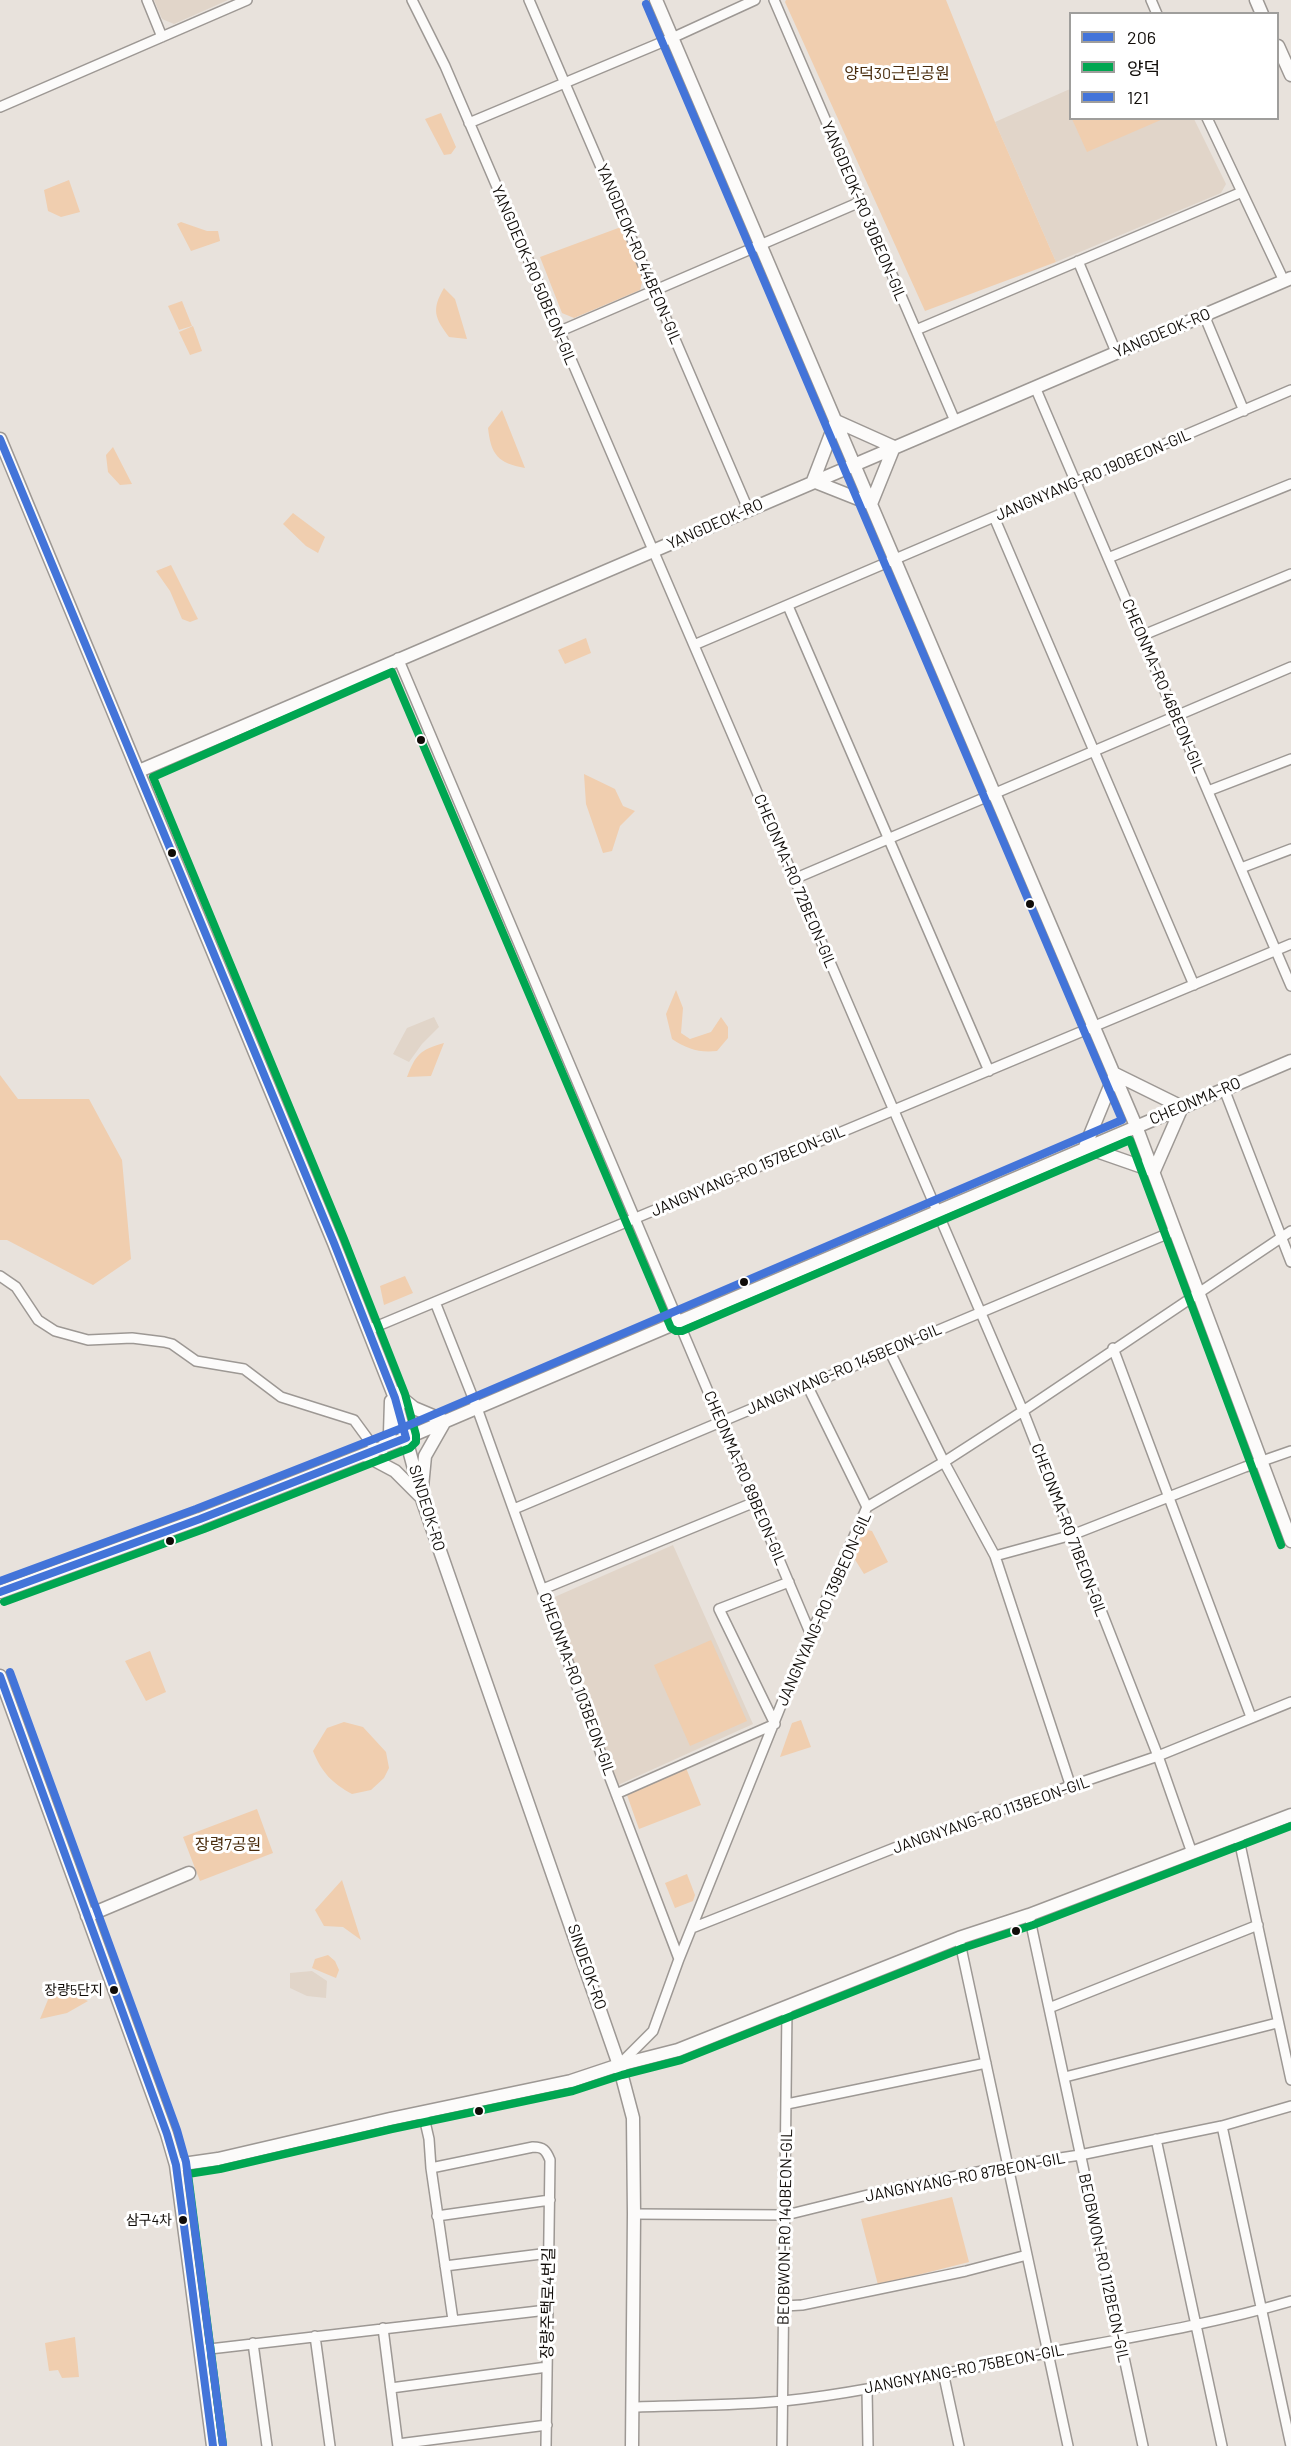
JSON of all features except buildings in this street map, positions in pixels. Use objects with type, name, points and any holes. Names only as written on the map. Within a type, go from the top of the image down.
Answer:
[{"type":"street","points":[[147,0],[162,37]]},
{"type":"street","points":[[0,107],[247,0]]},
{"type":"street","name":"YANGDEOK-RO 50BEON-GIL","points":[[412,0],[432,38],[654,551]]},
{"type":"street","name":"YANGDEOK-RO 44BEON-GIL","points":[[530,0],[748,509]]},
{"type":"street","points":[[656,0],[1115,1074],[1154,1171],[1197,1294],[1291,1541]]},
{"type":"street","points":[[469,123],[672,38],[755,0]]},
{"type":"street","name":"YANGDEOK-RO 30BEON-GIL","points":[[774,0],[955,421]]},
{"type":"street","points":[[1279,48],[1291,75]]},
{"type":"street","points":[[1208,120],[1288,280]]},
{"type":"street","points":[[916,330],[1242,192]]},
{"type":"street","points":[[558,332],[860,202]]},
{"type":"street","points":[[1078,261],[1116,352]]},
{"type":"street","name":"YANGDEOK-RO","points":[[139,771],[398,658],[1288,280]]},
{"type":"street","points":[[1204,315],[1244,411]]},
{"type":"street","name":"CHEONMA-RO 46BEON-GIL","points":[[1035,387],[1291,986]]},
{"type":"street","name":"JANGNYANG-RO 190BEON-GIL","points":[[694,645],[1291,390]]},
{"type":"street","points":[[836,421],[894,447],[871,504]]},
{"type":"street","points":[[836,421],[813,481],[871,504]]},
{"type":"street","name":"SINDEOK-RO","points":[[0,439],[334,1243],[392,1390],[422,1497],[620,2064],[633,2118],[632,2446]]},
{"type":"street","points":[[1108,558],[1291,484]]},
{"type":"street","points":[[994,517],[1194,985]]},
{"type":"street","name":"CHEONMA-RO 72BEON-GIL","points":[[654,551],[936,1211]]},
{"type":"street","points":[[1141,636],[1291,574]]},
{"type":"street","points":[[788,606],[989,1071]]},
{"type":"street","name":"CHEONMA-RO 89BEON-GIL","points":[[398,658],[811,1635]]},
{"type":"street","points":[[794,879],[1291,667]]},
{"type":"street","points":[[1208,791],[1291,759]]},
{"type":"street","points":[[1241,868],[1291,849]]},
{"type":"street","name":"JANGNYANG-RO 157BEON-GIL","points":[[368,1330],[1291,944]]},
{"type":"street","name":"CHEONMA-RO","points":[[0,1592],[200,1519],[375,1451],[1291,1061]]},
{"type":"street","points":[[1115,1074],[1182,1107],[1154,1171]]},
{"type":"street","points":[[1115,1074],[1085,1147],[1154,1171]]},
{"type":"street","points":[[1224,1089],[1291,1262]]},
{"type":"street","name":"CHEONMA-RO 71BEON-GIL","points":[[936,1211],[1023,1411],[1158,1756],[1192,1853]]},
{"type":"street","name":"JANGNYANG-RO 145BEON-GIL","points":[[514,1509],[1174,1231]]},
{"type":"street","name":"JANGNYANG-RO 139BEON-GIL","points":[[620,2064],[653,2031],[679,1959],[811,1635],[867,1507],[944,1462],[1023,1411],[1113,1348],[1291,1231]]},
{"type":"street","points":[[0,1276],[16,1287],[38,1320],[55,1331],[88,1340],[132,1338],[172,1344],[196,1361],[244,1369],[281,1397],[354,1420],[375,1451],[422,1497]]},
{"type":"street","name":"CHEONMA-RO 103BEON-GIL","points":[[435,1302],[477,1408],[616,1794],[679,1959]]},
{"type":"street","points":[[1113,1348],[1251,1717]]},
{"type":"street","points":[[889,1350],[944,1462],[995,1556],[1071,1787]]},
{"type":"street","points":[[807,1385],[867,1507]]},
{"type":"street","points":[[375,1451],[390,1432],[392,1390]]},
{"type":"street","points":[[392,1390],[414,1408],[445,1421],[425,1456],[422,1497]]},
{"type":"street","points":[[995,1556],[1072,1535],[1291,1451]]},
{"type":"street","points":[[543,1589],[755,1502]]},
{"type":"street","points":[[616,1794],[775,1724],[719,1609],[789,1582]]},
{"type":"street","points":[[0,1676],[167,2134],[176,2165],[213,2446]]},
{"type":"street","name":"JANGNYANG-RO 113BEON-GIL","points":[[692,1928],[922,1836],[1158,1756],[1291,1702]]},
{"type":"street","points":[[176,2165],[218,2159],[571,2082],[620,2064],[678,2050],[959,1938],[1029,1915],[1291,1815]]},
{"type":"street","points":[[1238,1835],[1277,2024],[1291,2080]]},
{"type":"street","points":[[87,1916],[189,1873]]},
{"type":"street","name":"BEOBWON-RO 112BEON-GIL","points":[[1029,1915],[1143,2446]]},
{"type":"street","points":[[1049,2008],[1258,1925]]},
{"type":"street","points":[[959,1938],[1068,2446]]},
{"type":"street","name":"BEOBWON-RO 140BEON-GIL","points":[[782,2446],[787,2008]]},
{"type":"street","points":[[1065,2077],[1277,2024]]},
{"type":"street","points":[[787,2104],[986,2063]]},
{"type":"street","name":"JANGNYANG-RO 87BEON-GIL","points":[[634,2214],[786,2215],[896,2188],[1008,2166],[1080,2155],[1222,2126],[1291,2106]]},
{"type":"street","points":[[423,2113],[429,2139],[430,2168],[453,2320]]},
{"type":"street","points":[[1222,2126],[1291,2446]]},
{"type":"street","points":[[1156,2139],[1222,2446]]},
{"type":"street","name":"장량주택로4번길","points":[[430,2168],[532,2147],[541,2147],[546,2151],[550,2160],[546,2446]]},
{"type":"street","points":[[437,2216],[550,2200]]},
{"type":"street","points":[[445,2266],[549,2253]]},
{"type":"street","points":[[784,2306],[813,2303],[966,2271],[1027,2255]]},
{"type":"street","name":"JANGNYANG-RO 75BEON-GIL","points":[[633,2407],[782,2401],[867,2389],[1262,2310],[1291,2301]]},
{"type":"street","points":[[201,2350],[548,2310]]},
{"type":"street","points":[[383,2328],[398,2445],[547,2425]]},
{"type":"street","points":[[315,2336],[330,2446]]},
{"type":"street","points":[[253,2343],[267,2446]]},
{"type":"street","points":[[391,2388],[547,2367]]},
{"type":"street","points":[[943,2372],[959,2446]]},
{"type":"street","points":[[867,2389],[868,2446]]},
{"type":"shaded area","points":[[154,0],[228,0],[174,24],[162,19]]},
{"type":"shaded area","points":[[1069,89],[1069,120],[1194,120],[1226,184],[1221,193],[1056,262],[995,122]]},
{"type":"shaded area","points":[[434,1017],[439,1027],[422,1044],[409,1062],[393,1054],[407,1028]]},
{"type":"shaded area","points":[[673,1545],[753,1724],[618,1785],[550,1599]]},
{"type":"shaded area","points":[[312,1971],[327,1981],[326,1998],[307,1996],[290,1988],[290,1973]]},
{"type":"green space","name":"양덕30근린공원","points":[[786,0],[946,0],[995,122],[1056,262],[925,311]]},
{"type":"green space","points":[[441,113],[456,147],[451,154],[444,155],[425,119]]},
{"type":"green space","points":[[1072,120],[1161,120],[1087,152]]},
{"type":"green space","points":[[69,180],[80,212],[61,217],[48,211],[44,190]]},
{"type":"green space","points":[[181,222],[207,231],[218,231],[220,241],[191,251],[177,224]]},
{"type":"green space","points":[[621,227],[643,279],[640,290],[574,318],[562,313],[540,257]]},
{"type":"green space","points":[[444,288],[455,299],[467,339],[449,337],[440,324],[436,308]]},
{"type":"green space","points":[[182,301],[192,326],[179,330],[168,306]]},
{"type":"green space","points":[[193,326],[202,351],[190,355],[179,332]]},
{"type":"green space","points":[[502,410],[525,468],[502,460],[491,445],[488,428]]},
{"type":"green space","points":[[113,447],[132,484],[120,485],[108,472],[106,455]]},
{"type":"green space","points":[[293,513],[325,537],[318,553],[306,546],[283,524]]},
{"type":"green space","points":[[171,565],[198,619],[190,622],[182,619],[170,591],[156,571]]},
{"type":"green space","points":[[586,638],[591,653],[565,664],[558,650]]},
{"type":"green space","points":[[584,774],[615,789],[623,806],[635,811],[620,826],[612,851],[603,853],[586,804]]},
{"type":"green space","points":[[676,990],[683,1008],[681,1033],[690,1039],[711,1032],[721,1017],[728,1027],[728,1038],[717,1051],[693,1050],[672,1039],[666,1014]]},
{"type":"green space","points":[[444,1043],[431,1076],[407,1077],[420,1054]]},
{"type":"green space","points":[[0,1075],[18,1099],[89,1099],[122,1160],[131,1259],[93,1285],[7,1240],[0,1240]]},
{"type":"green space","points":[[405,1276],[413,1293],[384,1305],[380,1286]]},
{"type":"green space","points":[[863,1529],[872,1531],[888,1562],[864,1574],[854,1558]]},
{"type":"green space","points":[[711,1640],[747,1721],[690,1746],[654,1665]]},
{"type":"green space","points":[[150,1651],[166,1692],[146,1701],[125,1661]]},
{"type":"green space","points":[[801,1720],[811,1747],[780,1757],[792,1723]]},
{"type":"green space","points":[[344,1722],[363,1727],[386,1752],[389,1768],[384,1778],[371,1790],[352,1794],[339,1786],[328,1777],[313,1751],[327,1728]]},
{"type":"green space","points":[[686,1768],[701,1805],[639,1829],[627,1795]]},
{"type":"green space","name":"장령7공원","points":[[257,1809],[273,1853],[200,1881],[183,1837]]},
{"type":"green space","points":[[687,1874],[695,1895],[693,1901],[675,1908],[665,1883]]},
{"type":"green space","points":[[342,1880],[361,1940],[343,1927],[324,1926],[315,1910]]},
{"type":"green space","points":[[328,1955],[335,1961],[339,1970],[336,1978],[312,1968],[315,1959]]},
{"type":"green space","points":[[54,1985],[88,2001],[67,2013],[40,2019]]},
{"type":"green space","points":[[952,2197],[969,2262],[878,2285],[861,2219]]},
{"type":"green space","points":[[75,2337],[79,2377],[62,2378],[58,2370],[49,2371],[45,2343]]},
{"type":"transit line","name":"121","points":[[0,1581],[196,1509],[402,1428],[1122,1120],[646,4]]},
{"type":"transit line","name":"206","points":[[0,439],[334,1243],[395,1398],[406,1438]]},
{"type":"transit line","name":"양덕","points":[[4,1602],[204,1529],[410,1448],[416,1442],[405,1394],[344,1239],[153,777],[392,672],[671,1328],[682,1331],[1130,1140],[1281,1545]]},
{"type":"transit line","name":"206","points":[[0,1592],[200,1519],[406,1438]]},
{"type":"transit line","name":"121","points":[[10,1672],[177,2130],[186,2162],[223,2445]]},
{"type":"transit line","name":"206","points":[[0,1676],[167,2134],[176,2165],[213,2446]]},
{"type":"transit line","name":"양덕","points":[[223,2445],[188,2174],[220,2169],[392,2129],[573,2091],[622,2075],[681,2060],[963,1948],[1033,1925],[1291,1826]]},
{"type":"place","name":"장량5단지","points":[[114,1990]]},
{"type":"place","name":"삼구4차","points":[[183,2220]]}]
